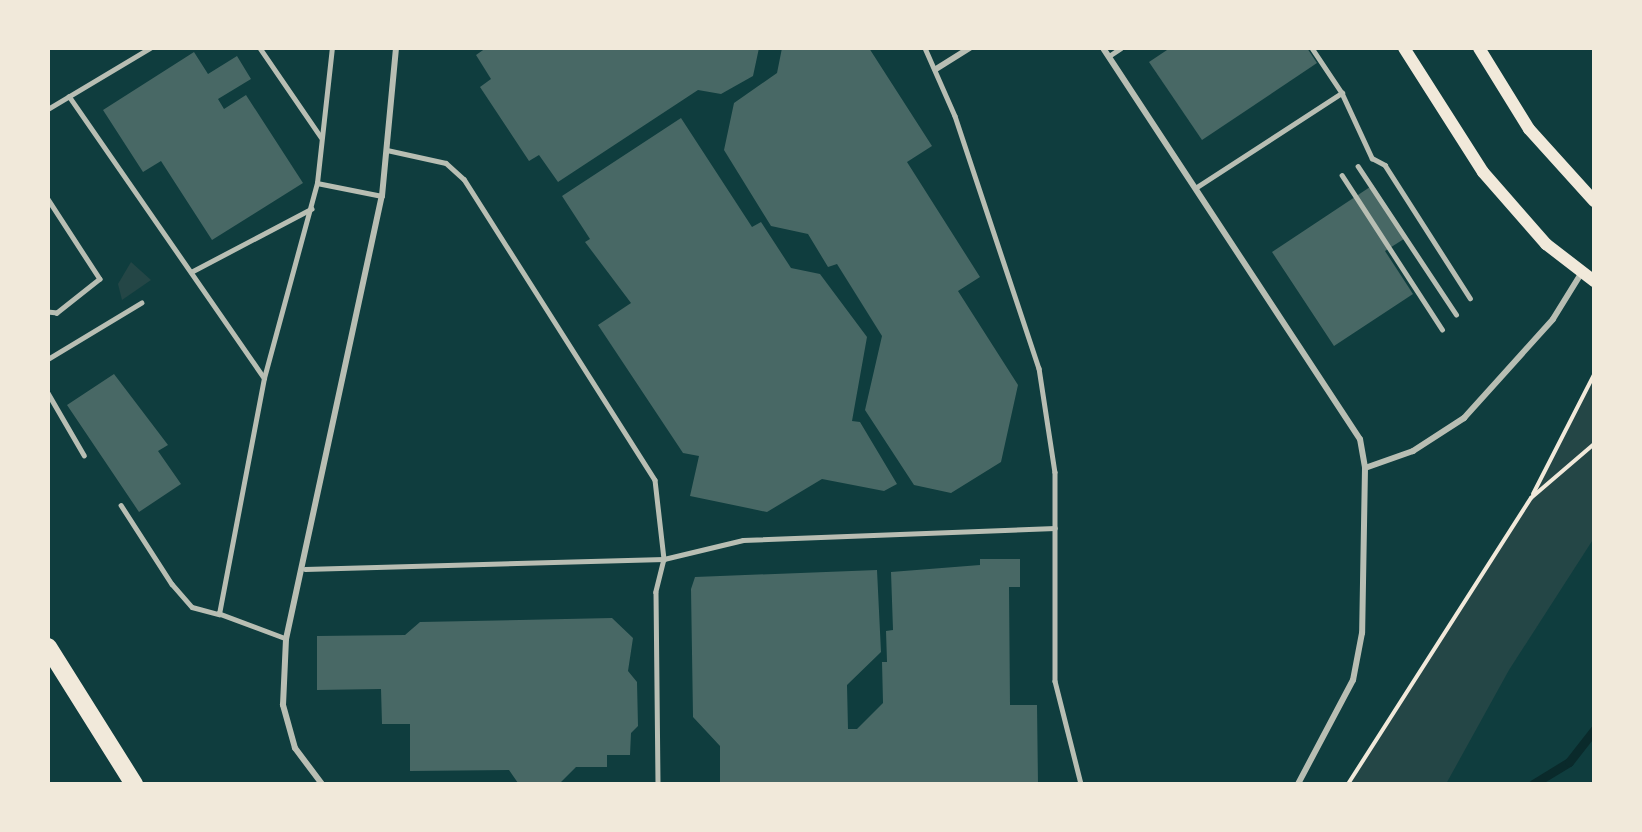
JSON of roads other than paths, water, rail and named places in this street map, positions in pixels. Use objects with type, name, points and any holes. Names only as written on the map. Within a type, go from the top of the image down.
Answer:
[{"type":"highway","points":[[48,647],[136,784]]},
{"type":"main road","points":[[1404,48],[1483,172],[1546,244],[1594,281]]},
{"type":"main road","points":[[1479,48],[1529,129],[1594,201]]},
{"type":"street","points":[[322,784],[296,748],[283,705],[286,639],[305,569],[382,196],[396,48]]},
{"type":"street","points":[[936,69],[970,48]]},
{"type":"street","points":[[1103,48],[1197,187],[1360,439],[1365,468],[1365,610],[1353,680],[1298,784]]},
{"type":"street","points":[[1365,468],[1413,451],[1464,418],[1553,319],[1582,272]]},
{"type":"lane","points":[[48,109],[150,48]]},
{"type":"lane","points":[[260,48],[322,138]]},
{"type":"lane","points":[[219,614],[264,378],[317,183],[332,48]]},
{"type":"lane","points":[[925,48],[936,69],[1039,368],[1055,472],[1055,681],[1081,784]]},
{"type":"lane","points":[[1109,56],[1121,48]]},
{"type":"lane","points":[[1312,48],[1342,93],[1372,158],[1385,165],[1470,298]]},
{"type":"lane","points":[[1197,187],[1342,93]]},
{"type":"lane","points":[[69,96],[264,378]]},
{"type":"lane","points":[[387,150],[446,163],[464,179],[510,244],[655,480],[663,559],[656,592],[658,784]]},
{"type":"lane","points":[[1358,166],[1456,314]]},
{"type":"lane","points":[[1342,175],[1442,329]]},
{"type":"lane","points":[[317,183],[382,196]]},
{"type":"lane","points":[[48,199],[100,279],[57,313],[48,312]]},
{"type":"lane","points":[[191,272],[311,209]]},
{"type":"lane","points":[[48,359],[141,303]]},
{"type":"lane","points":[[48,393],[84,455]]},
{"type":"lane","points":[[121,506],[172,584],[192,607],[219,614],[286,639]]},
{"type":"lane","points":[[305,569],[663,559],[743,540],[1055,528]]},
{"type":"waterway","points":[[1533,784],[1569,762],[1594,730]]}]
